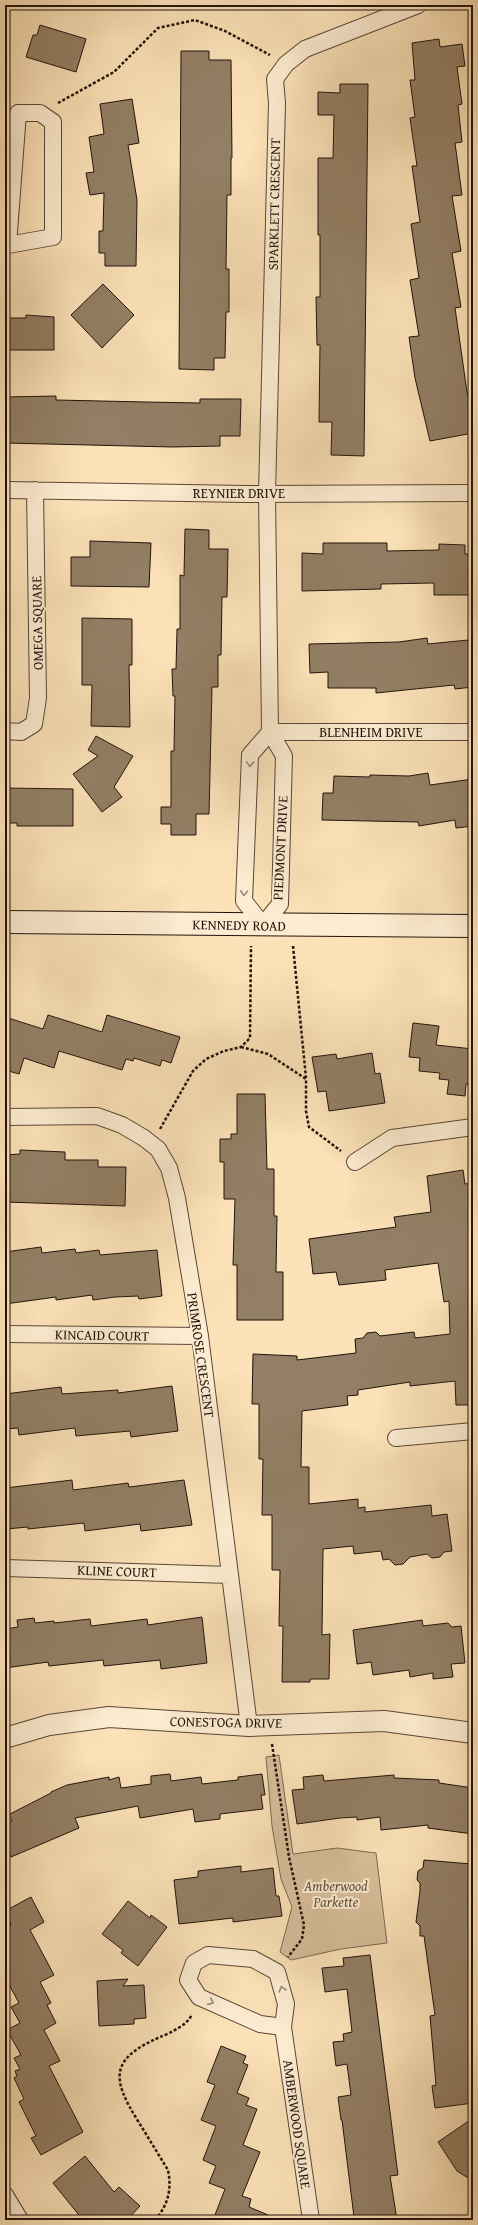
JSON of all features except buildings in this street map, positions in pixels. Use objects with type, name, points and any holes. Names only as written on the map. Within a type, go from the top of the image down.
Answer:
[{"type":"main road","name":"KENNEDY ROAD","points":[[5,922],[473,926]]},
{"type":"street","name":"SPARKLETT CRESCENT","points":[[267,494],[277,103],[275,79],[286,64],[305,49],[418,5]]},
{"type":"street","points":[[18,113],[40,113],[53,122],[53,237],[7,245],[18,113]]},
{"type":"street","name":"REYNIER DRIVE","points":[[5,490],[267,494],[473,493]]},
{"type":"street","name":"OMEGA SQUARE","points":[[5,731],[21,732],[34,724],[38,698],[35,490]]},
{"type":"street","name":"PIEDMONT DRIVE","points":[[267,494],[270,732],[284,756],[280,904],[263,925],[244,901],[250,755],[270,732]]},
{"type":"street","name":"BLENHEIM DRIVE","points":[[270,732],[473,732]]},
{"type":"street","name":"PRIMROSE CRESCENT","points":[[5,1116],[97,1116],[122,1125],[144,1138],[158,1149],[169,1168],[177,1198],[200,1336],[249,1726]]},
{"type":"street","points":[[355,1162],[392,1138],[473,1127]]},
{"type":"street","name":"KINCAID COURT","points":[[5,1334],[200,1336]]},
{"type":"street","points":[[396,1438],[473,1431]]},
{"type":"street","name":"KLINE COURT","points":[[5,1568],[230,1575]]},
{"type":"street","name":"CONESTOGA DRIVE","points":[[5,1738],[49,1725],[109,1717],[249,1726],[384,1721],[473,1733]]},
{"type":"street","points":[[277,1972],[254,1959],[208,1955],[194,1962],[188,1980],[198,1997],[260,2024],[283,2027]]},
{"type":"street","name":"AMBERWOOD SQUARE","points":[[277,1972],[286,2004],[283,2027],[311,2220]]},
{"type":"street","points":[[5,2195],[20,2220]]},
{"type":"path","points":[[40,113],[114,72],[158,28],[195,20],[225,31],[286,64]]},
{"type":"path","points":[[242,1047],[250,1038],[251,946],[263,925]]},
{"type":"path","points":[[291,925],[306,1079],[306,1111],[310,1127],[355,1162]]},
{"type":"path","points":[[144,1138],[160,1129],[184,1090],[192,1071],[206,1059],[224,1051],[242,1047],[268,1054],[306,1079]]},
{"type":"path","points":[[269,1725],[289,1857],[304,1925],[302,1939],[277,1972]]},
{"type":"path","points":[[155,2220],[163,2211],[168,2198],[171,2184],[168,2170],[123,2097],[119,2077],[127,2057],[136,2048],[173,2032],[191,2017],[198,1997]]},
{"type":"green space","name":"Amberwood Parkette","points":[[279,1755],[293,1854],[337,1848],[376,1853],[387,1943],[341,1949],[291,1960],[280,1952],[292,1907],[281,1879],[272,1826],[266,1757]]}]
